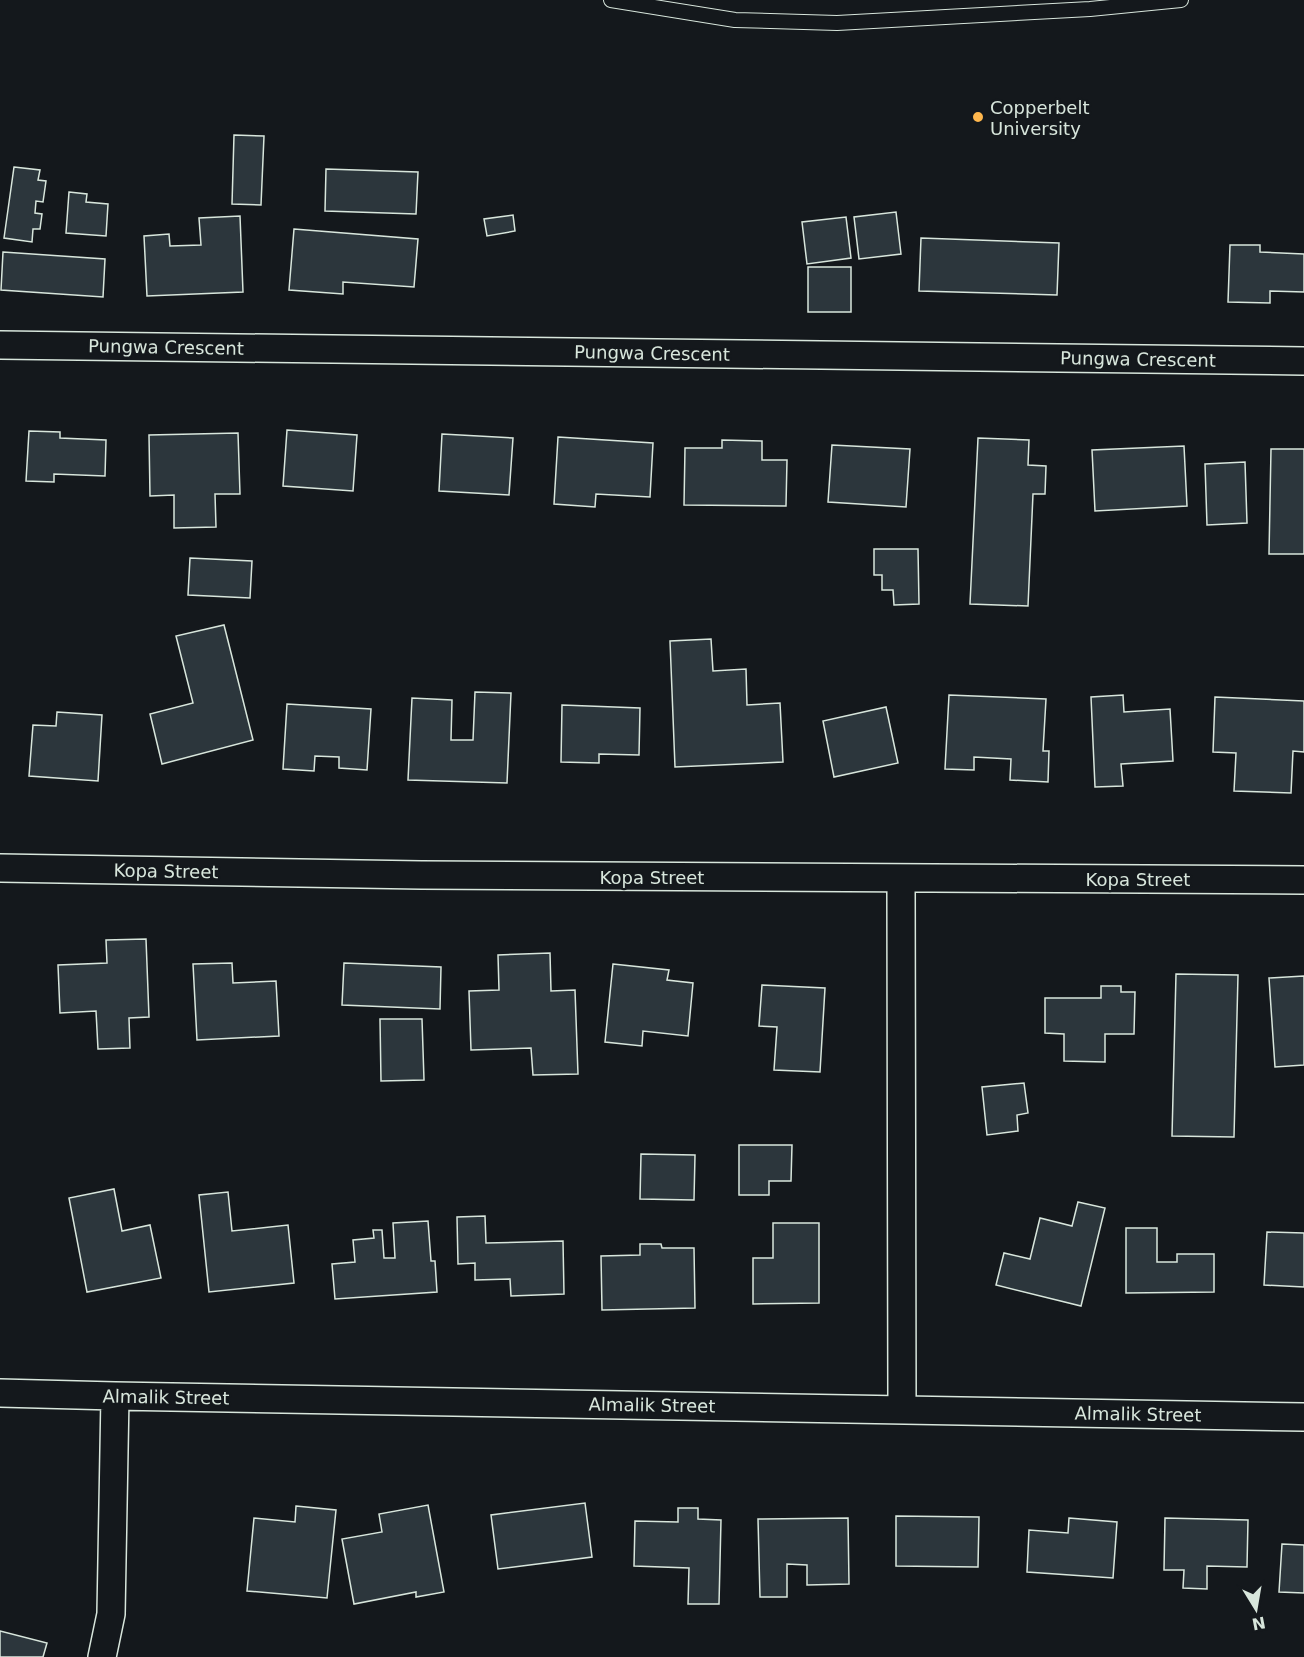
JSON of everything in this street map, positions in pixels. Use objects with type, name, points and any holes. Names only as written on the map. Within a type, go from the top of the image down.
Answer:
[{"type":"street","name":"Pungwa Crescent","points":[[0,345],[1304,362]]},
{"type":"street","name":"Kopa Street","points":[[0,868],[433,876],[1304,880]]},
{"type":"street","points":[[901,878],[902,1409]]},
{"type":"street","name":"Almalik Street","points":[[0,1393],[1304,1417]]},
{"type":"street","points":[[102,1657],[111,1614],[115,1396]]},
{"type":"lane","points":[[611,0],[735,20],[837,23],[1090,9],[1181,0]]},
{"type":"building","points":[[234,135],[264,136],[261,205],[232,204]]},
{"type":"building","points":[[14,167],[40,170],[38,180],[46,181],[43,202],[36,201],[35,213],[42,214],[40,229],[33,229],[32,242],[4,238]]},
{"type":"building","points":[[326,169],[418,172],[416,214],[325,211]]},
{"type":"building","points":[[69,192],[87,194],[86,202],[108,204],[106,236],[66,233]]},
{"type":"building","points":[[896,212],[901,254],[859,259],[854,217]]},
{"type":"building","points":[[513,215],[515,231],[487,236],[484,219]]},
{"type":"building","points":[[240,216],[243,292],[147,296],[144,236],[169,234],[170,246],[201,245],[199,218]]},
{"type":"building","points":[[846,217],[851,258],[807,264],[802,222]]},
{"type":"building","points":[[294,229],[418,239],[414,287],[343,282],[343,294],[289,290]]},
{"type":"building","points":[[921,238],[1059,243],[1057,295],[919,291]]},
{"type":"building","points":[[1230,245],[1260,245],[1260,252],[1304,254],[1304,292],[1270,291],[1270,303],[1228,302]]},
{"type":"building","points":[[3,252],[105,259],[103,297],[1,290]]},
{"type":"building","points":[[808,267],[851,267],[851,312],[808,312]]},
{"type":"building","points":[[287,430],[357,435],[353,491],[283,486]]},
{"type":"building","points":[[29,431],[60,432],[60,438],[106,440],[105,476],[54,474],[54,482],[26,481]]},
{"type":"building","points":[[238,433],[240,494],[215,494],[216,527],[174,528],[174,495],[150,496],[149,435]]},
{"type":"building","points":[[442,434],[513,438],[509,495],[439,491]]},
{"type":"building","points":[[558,437],[653,443],[650,497],[596,494],[595,507],[554,504]]},
{"type":"building","points":[[978,438],[1029,440],[1028,465],[1046,466],[1045,494],[1033,494],[1028,606],[970,604]]},
{"type":"building","points":[[722,440],[762,441],[762,460],[787,460],[786,506],[684,505],[685,448],[722,448]]},
{"type":"building","points":[[832,445],[910,449],[906,507],[828,502]]},
{"type":"building","points":[[1184,446],[1187,506],[1095,511],[1092,450]]},
{"type":"building","points":[[1271,449],[1304,449],[1304,554],[1269,554]]},
{"type":"building","points":[[1245,462],[1247,523],[1207,525],[1205,464]]},
{"type":"building","points":[[874,549],[918,549],[919,604],[894,605],[893,590],[882,590],[882,575],[874,575]]},
{"type":"building","points":[[190,558],[252,561],[250,598],[188,595]]},
{"type":"building","points":[[224,625],[253,740],[162,764],[150,714],[193,703],[176,636]]},
{"type":"building","points":[[711,639],[713,671],[746,669],[747,705],[780,703],[783,762],[675,767],[670,641]]},
{"type":"building","points":[[475,692],[511,693],[507,783],[408,780],[412,698],[452,700],[451,740],[473,740]]},
{"type":"building","points":[[949,695],[1046,699],[1043,751],[1049,751],[1048,782],[1010,780],[1011,759],[974,757],[974,770],[945,769]]},
{"type":"building","points":[[1123,695],[1124,712],[1170,709],[1173,761],[1121,764],[1123,786],[1095,787],[1091,697]]},
{"type":"building","points":[[1215,697],[1304,701],[1304,752],[1293,751],[1291,793],[1234,791],[1236,753],[1213,752]]},
{"type":"building","points":[[287,704],[371,709],[367,770],[339,768],[339,757],[315,756],[314,771],[283,769]]},
{"type":"building","points":[[562,705],[640,708],[639,755],[599,754],[599,763],[561,762]]},
{"type":"building","points":[[886,707],[898,763],[834,777],[823,721]]},
{"type":"building","points":[[57,712],[102,715],[98,781],[29,776],[33,725],[56,726]]},
{"type":"building","points":[[146,939],[149,1017],[129,1018],[130,1048],[98,1049],[96,1011],[60,1013],[58,965],[107,963],[106,940]]},
{"type":"building","points":[[550,953],[551,991],[575,990],[578,1074],[533,1075],[531,1048],[471,1050],[469,991],[499,990],[498,955]]},
{"type":"building","points":[[232,963],[233,983],[276,981],[279,1036],[197,1040],[193,964]]},
{"type":"building","points":[[344,963],[441,967],[440,1009],[342,1005]]},
{"type":"building","points":[[613,964],[669,970],[667,980],[693,983],[688,1036],[643,1031],[642,1046],[605,1042]]},
{"type":"building","points":[[1176,974],[1238,975],[1234,1137],[1172,1136]]},
{"type":"building","points":[[1304,976],[1304,1065],[1275,1067],[1269,978]]},
{"type":"building","points":[[762,985],[825,988],[820,1072],[774,1070],[777,1027],[759,1026]]},
{"type":"building","points":[[1101,986],[1121,986],[1121,992],[1135,992],[1134,1034],[1105,1034],[1105,1062],[1064,1061],[1064,1034],[1045,1033],[1045,998],[1101,998]]},
{"type":"building","points":[[380,1019],[422,1019],[424,1080],[381,1081]]},
{"type":"building","points":[[1024,1083],[1028,1113],[1017,1115],[1018,1131],[987,1135],[982,1087]]},
{"type":"building","points":[[739,1145],[792,1145],[791,1181],[769,1181],[769,1195],[739,1195]]},
{"type":"building","points":[[641,1154],[695,1155],[694,1200],[640,1199]]},
{"type":"building","points":[[114,1189],[122,1231],[150,1225],[161,1278],[87,1292],[69,1198]]},
{"type":"building","points":[[228,1192],[232,1231],[288,1225],[294,1283],[209,1292],[199,1195]]},
{"type":"building","points":[[1078,1202],[1105,1208],[1081,1306],[996,1285],[1004,1253],[1030,1259],[1040,1218],[1072,1226]]},
{"type":"building","points":[[485,1216],[486,1243],[563,1241],[564,1294],[511,1296],[510,1279],[475,1280],[475,1263],[458,1264],[457,1217]]},
{"type":"building","points":[[428,1221],[431,1261],[435,1261],[437,1292],[335,1299],[332,1264],[355,1262],[353,1240],[374,1238],[373,1230],[382,1230],[384,1258],[395,1258],[393,1223]]},
{"type":"building","points":[[773,1223],[819,1223],[819,1303],[753,1304],[753,1258],[773,1258]]},
{"type":"building","points":[[1126,1228],[1157,1228],[1157,1262],[1177,1262],[1177,1254],[1214,1254],[1214,1292],[1126,1293]]},
{"type":"building","points":[[1267,1232],[1304,1233],[1304,1287],[1264,1285]]},
{"type":"building","points":[[640,1244],[661,1244],[662,1248],[694,1248],[695,1308],[602,1310],[601,1256],[640,1255]]},
{"type":"building","points":[[585,1503],[592,1557],[498,1569],[491,1515]]},
{"type":"building","points":[[428,1505],[444,1592],[416,1597],[416,1592],[354,1604],[342,1539],[382,1532],[379,1514]]},
{"type":"building","points":[[296,1506],[336,1510],[327,1598],[247,1591],[254,1518],[295,1522]]},
{"type":"building","points":[[678,1508],[698,1508],[698,1519],[721,1520],[719,1604],[688,1604],[689,1568],[634,1566],[635,1521],[678,1522]]},
{"type":"building","points":[[896,1516],[979,1517],[978,1567],[896,1566]]},
{"type":"building","points":[[848,1518],[849,1584],[807,1585],[807,1565],[787,1564],[787,1597],[760,1597],[758,1519]]},
{"type":"building","points":[[1069,1518],[1117,1522],[1113,1578],[1027,1572],[1029,1530],[1068,1533]]},
{"type":"building","points":[[1165,1518],[1248,1520],[1247,1567],[1207,1566],[1207,1589],[1183,1588],[1184,1570],[1164,1570]]},
{"type":"building","points":[[1282,1544],[1304,1545],[1304,1593],[1279,1592]]},
{"type":"building","points":[[0,1631],[47,1643],[43,1657],[0,1657]]},
{"type":"place","name":"Copperbelt University","points":[[978,117]]}]
